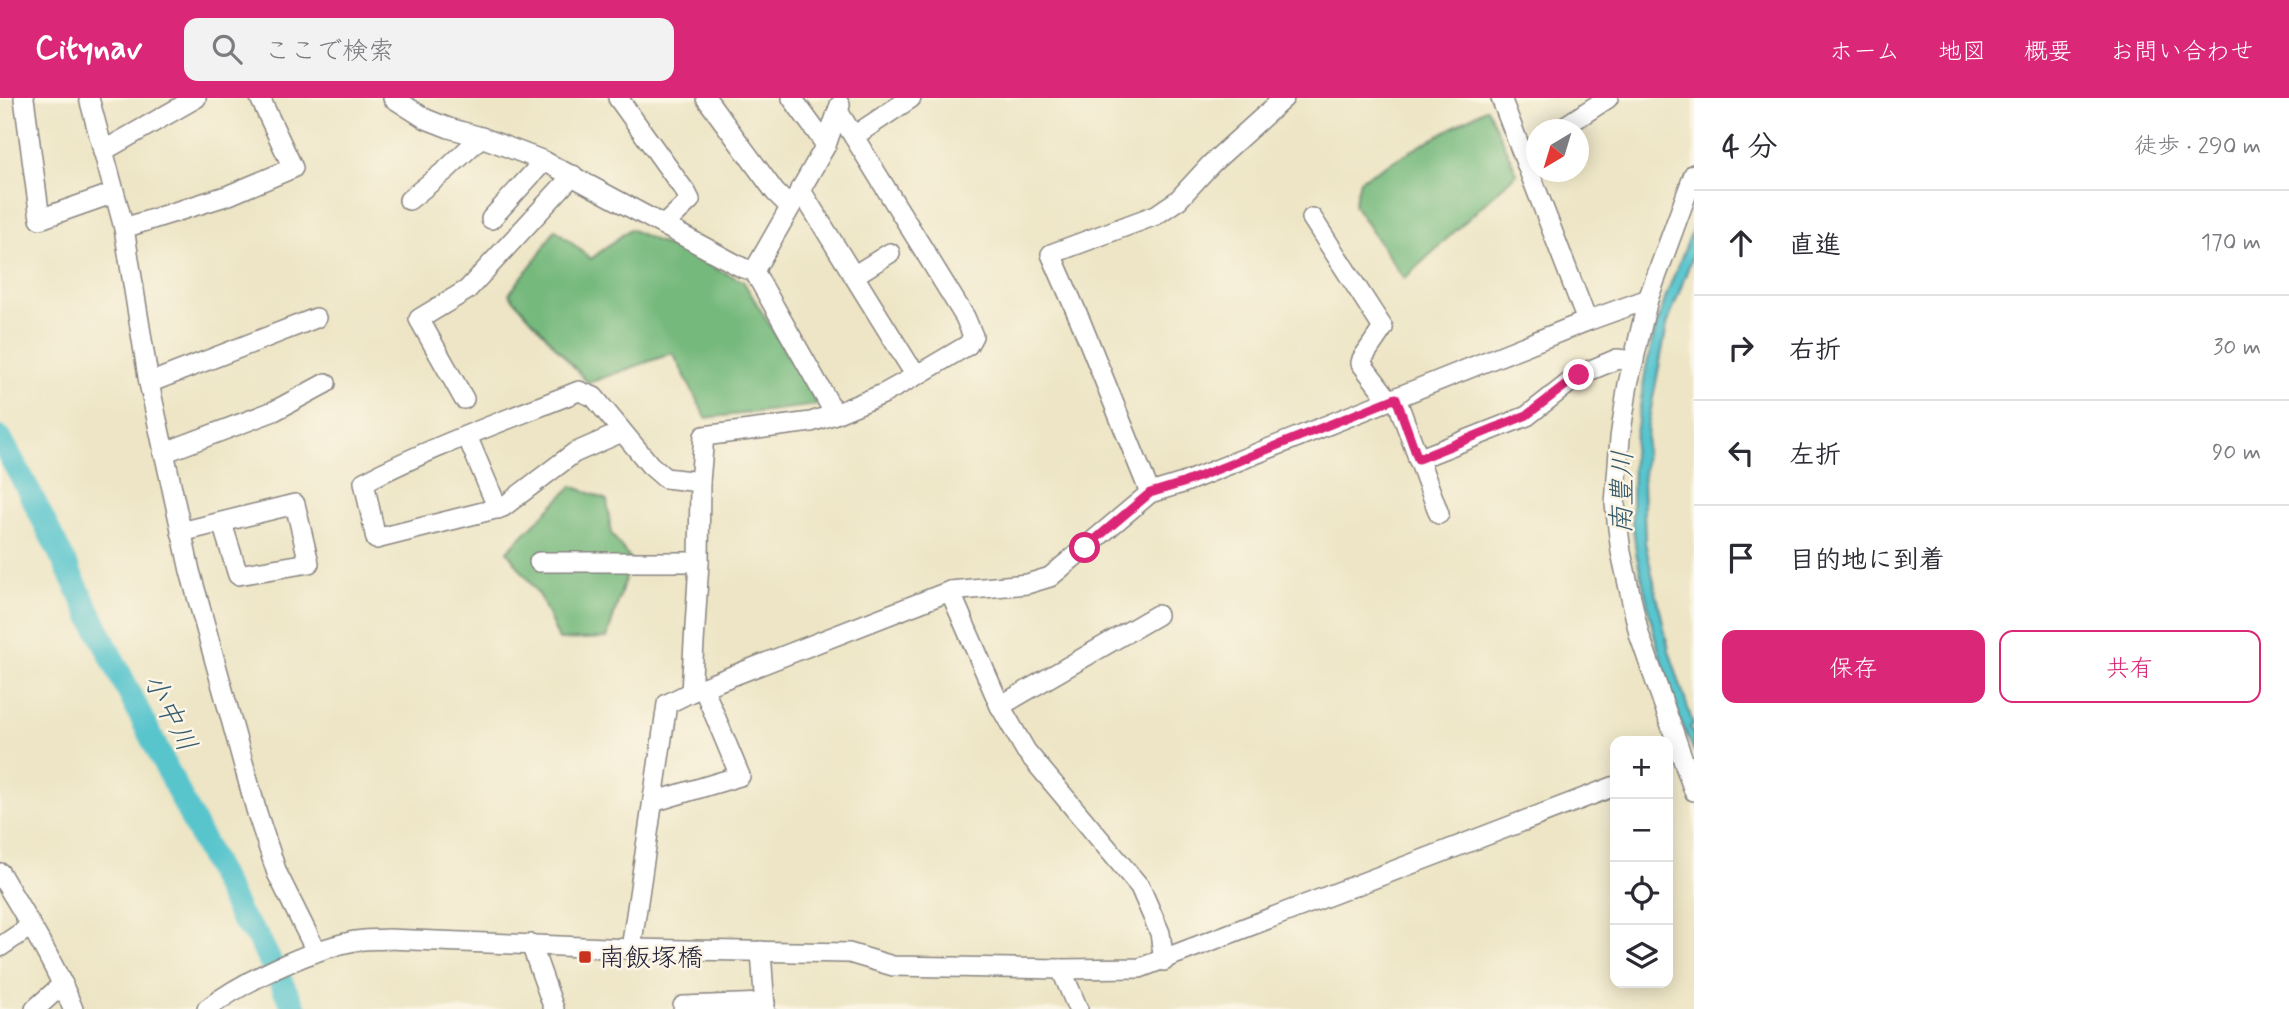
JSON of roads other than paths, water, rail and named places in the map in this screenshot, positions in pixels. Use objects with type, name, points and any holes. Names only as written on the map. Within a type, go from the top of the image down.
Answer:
[{"type":"street","points":[[24,98],[40,219],[114,193]]},
{"type":"street","points":[[89,98],[124,228],[149,383],[190,571],[257,813],[307,955]]},
{"type":"street","points":[[103,150],[196,98]]},
{"type":"street","points":[[124,228],[229,195],[293,168],[260,98]]},
{"type":"street","points":[[393,98],[426,119],[544,161],[743,268],[754,271],[835,414]]},
{"type":"street","points":[[618,98],[688,194],[690,200],[664,225]]},
{"type":"street","points":[[706,98],[775,192],[790,207]]},
{"type":"street","points":[[792,98],[826,145]]},
{"type":"street","points":[[1150,493],[1051,254],[1156,215],[1178,200],[1211,164],[1284,98]]},
{"type":"street","points":[[1501,98],[1526,146]]},
{"type":"street","points":[[1576,119],[1608,98]]},
{"type":"street","points":[[854,136],[905,99]]},
{"type":"street","points":[[754,271],[826,145],[840,104]]},
{"type":"street","points":[[653,802],[740,776],[697,689],[700,482],[704,436],[811,422],[835,414],[883,394],[919,374],[968,345],[974,336],[854,136],[840,104]]},
{"type":"street","points":[[409,200],[481,137]]},
{"type":"street","points":[[491,219],[544,161]]},
{"type":"street","points":[[1694,174],[1648,299],[1620,438],[1615,504],[1619,540],[1639,634],[1694,791]]},
{"type":"street","points":[[464,399],[419,319],[467,290],[573,175]]},
{"type":"street","points":[[1540,182],[1587,321]]},
{"type":"street","points":[[800,189],[909,365],[919,374]]},
{"type":"street","points":[[1312,218],[1382,328],[1361,363],[1392,399],[1439,514]]},
{"type":"street","points":[[855,275],[890,253]]},
{"type":"street","points":[[631,949],[667,704],[697,689],[950,591],[1027,584],[1050,577],[1150,493],[1183,483],[1648,299]]},
{"type":"street","points":[[149,383],[316,318]]},
{"type":"street","points":[[1418,459],[1527,415],[1579,375],[1617,359],[1634,361]]},
{"type":"street","points":[[163,453],[274,411],[326,383]]},
{"type":"street","points":[[622,432],[574,453],[503,508],[376,539],[364,482],[389,469],[579,391],[594,397],[650,465],[665,478],[700,482]]},
{"type":"street","points":[[467,436],[498,509]]},
{"type":"street","points":[[181,532],[295,504],[309,563],[238,575],[222,523]]},
{"type":"street","points":[[539,562],[699,562]]},
{"type":"street","points":[[950,591],[1000,706],[1026,751],[1140,887],[1160,933],[1164,961]]},
{"type":"street","points":[[1000,706],[1157,615]]},
{"type":"street","points":[[207,1009],[243,986],[307,955],[353,941],[849,953],[892,966],[1140,968],[1610,788]]},
{"type":"street","points":[[0,873],[32,926],[63,984],[73,1009]]},
{"type":"street","points":[[0,947],[32,926]]},
{"type":"street","points":[[531,944],[554,1009]]},
{"type":"street","points":[[684,1009],[683,1006],[765,1006],[761,951]]},
{"type":"street","points":[[1061,969],[1078,1009]]},
{"type":"street","points":[[35,1009],[63,984]]},
{"type":"water","points":[[1694,226],[1694,252],[1667,325],[1648,424],[1643,484],[1645,542],[1669,650],[1693,724],[1690,727],[1694,736],[1694,752],[1678,715],[1655,638],[1636,552],[1632,517],[1633,453],[1646,368],[1667,293]]},
{"type":"waterway","name":"小中川","points":[[0,438],[28,489],[241,918],[258,938],[295,1009]]},
{"type":"place","name":"南飯塚橋","points":[[585,957]]},
{"type":"water label","name":"南豊川","points":[[1621,492]]}]
